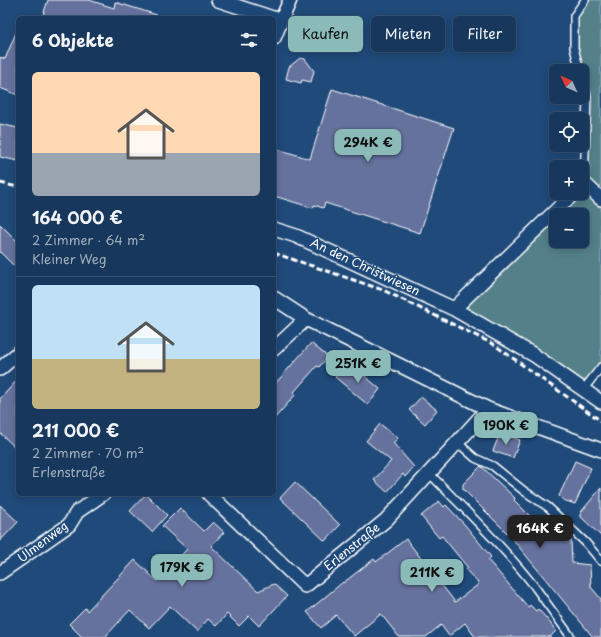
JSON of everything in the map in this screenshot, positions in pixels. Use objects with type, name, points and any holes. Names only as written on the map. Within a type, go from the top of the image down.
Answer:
[{"type":"street","points":[[218,0],[267,16]]},
{"type":"street","points":[[276,19],[290,0]]},
{"type":"street","points":[[589,189],[601,200]]},
{"type":"street","points":[[454,309],[567,200]]},
{"type":"street","name":"An den Christwiesen","points":[[276,230],[296,236],[454,309],[534,355],[601,402]]},
{"type":"street","points":[[276,299],[306,319],[488,409],[601,450]]},
{"type":"street","points":[[276,347],[306,319]]},
{"type":"street","points":[[0,369],[16,355]]},
{"type":"street","name":"Erlenstraße","points":[[211,496],[305,586],[386,520],[488,409]]},
{"type":"street","name":"Ulmenweg","points":[[0,573],[69,525],[77,512],[100,496]]},
{"type":"lane","points":[[578,64],[574,48],[574,16],[584,0]]},
{"type":"lane","points":[[584,160],[587,104]]},
{"type":"lane","points":[[583,390],[601,366]]},
{"type":"lane","points":[[457,442],[475,458],[493,466],[524,492],[548,506],[576,533],[601,561]]},
{"type":"lane","points":[[429,473],[467,511],[516,565],[534,586],[571,637]]},
{"type":"green space","points":[[585,0],[601,0],[601,367],[583,390],[454,309],[549,217],[549,248],[589,248],[589,208],[558,208],[567,200],[589,200],[589,160],[584,160],[584,152],[589,152],[589,112],[586,112],[587,104],[589,104],[589,64],[580,64],[574,48],[574,16]]},
{"type":"building","points":[[48,0],[89,0],[114,8],[115,2],[157,15],[157,16],[43,16]]},
{"type":"building","points":[[16,33],[16,94],[0,88],[0,57],[5,59]]},
{"type":"building","points":[[300,58],[305,59],[314,71],[311,82],[302,80],[301,83],[286,79],[289,67]]},
{"type":"building","points":[[332,89],[454,128],[420,233],[325,203],[323,208],[314,205],[313,208],[276,197],[276,149],[310,159]]},
{"type":"building","points":[[0,124],[16,128],[16,161],[0,157]]},
{"type":"building","points":[[0,224],[16,240],[16,268],[0,252]]},
{"type":"building","points":[[311,343],[328,357],[319,367],[317,366],[294,392],[296,394],[276,417],[276,383]]},
{"type":"building","points":[[345,365],[358,375],[360,372],[380,389],[368,405],[335,377]]},
{"type":"building","points":[[16,381],[16,448],[0,433],[0,399]]},
{"type":"building","points":[[421,397],[437,410],[425,424],[409,410]]},
{"type":"building","points":[[380,424],[398,438],[393,443],[414,467],[405,477],[403,474],[387,492],[374,480],[391,461],[366,441]]},
{"type":"building","points":[[500,433],[520,440],[513,458],[493,451]]},
{"type":"building","points":[[575,461],[591,468],[575,504],[563,500],[559,496]]},
{"type":"building","points":[[481,466],[515,498],[514,500],[532,518],[535,516],[554,539],[571,540],[572,563],[590,565],[591,587],[601,599],[601,637],[593,637],[510,536],[463,489],[463,484]]},
{"type":"building","points":[[295,482],[340,525],[325,541],[280,498]]},
{"type":"building","points":[[601,488],[601,536],[581,517],[581,512]]},
{"type":"building","points":[[144,496],[148,496],[167,515],[152,532],[130,511]]},
{"type":"building","points":[[439,501],[444,507],[446,505],[465,525],[491,557],[488,560],[528,607],[530,605],[536,611],[538,609],[548,620],[556,631],[550,637],[475,637],[465,623],[449,636],[441,625],[426,637],[399,637],[381,614],[354,636],[336,615],[321,628],[307,612],[374,559],[376,562],[406,539],[455,602],[479,584],[466,570],[468,568],[442,536],[439,538],[421,516]]},
{"type":"building","points":[[0,505],[18,522],[0,541]]},
{"type":"building","points":[[180,508],[204,531],[213,522],[224,532],[211,546],[258,591],[274,584],[287,596],[259,626],[249,616],[239,626],[227,614],[216,626],[208,619],[197,632],[170,606],[149,628],[130,610],[105,637],[82,637],[69,624],[85,608],[87,611],[135,560],[157,581],[187,549],[162,526]]},
{"type":"railway","points":[[0,183],[16,187]]},
{"type":"railway","points":[[276,254],[383,290],[493,344],[601,421]]}]
